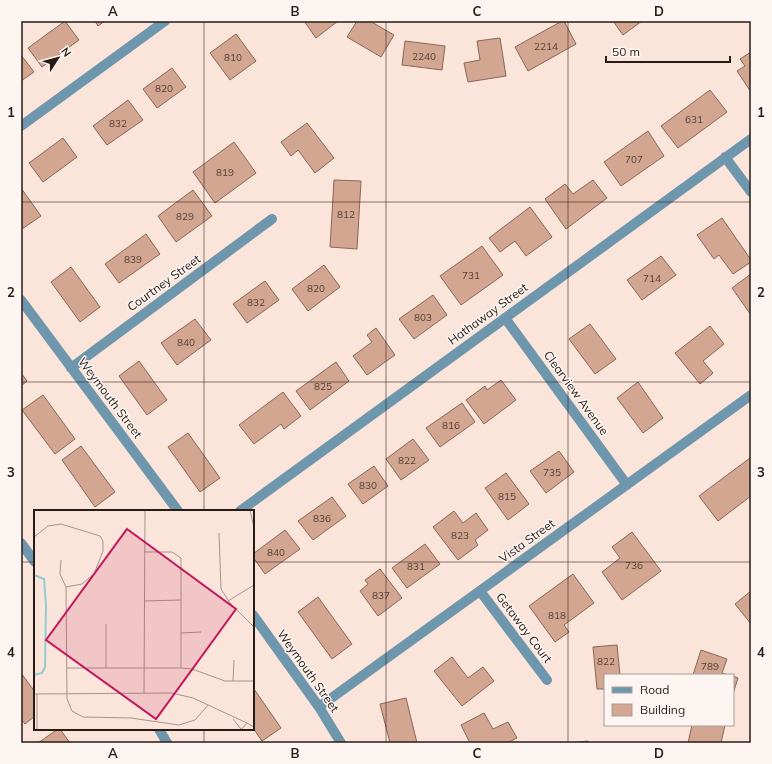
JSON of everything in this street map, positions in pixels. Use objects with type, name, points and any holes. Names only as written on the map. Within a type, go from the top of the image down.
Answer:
[{"type":"street","points":[[21,126],[165,21]]},
{"type":"street","name":"Hathaway Street","points":[[241,510],[751,139]]},
{"type":"street","points":[[725,157],[751,192]]},
{"type":"street","name":"Courtney Street","points":[[71,368],[272,219]]},
{"type":"street","name":"Weymouth Street","points":[[21,300],[177,510]]},
{"type":"street","name":"Clearview Avenue","points":[[505,318],[627,485]]},
{"type":"street","name":"Vista Street","points":[[319,707],[751,396]]},
{"type":"street","points":[[21,543],[34,561]]},
{"type":"street","name":"Getaway Court","points":[[480,591],[547,680]]},
{"type":"street","name":"Weymouth Street","points":[[254,616],[319,707],[341,743]]},
{"type":"street","points":[[160,730],[167,743]]},
{"type":"building","points":[[65,21],[79,40],[42,67],[28,48]]},
{"type":"building","points":[[95,21],[105,21],[98,26]]},
{"type":"building","points":[[304,21],[338,21],[316,38]]},
{"type":"building","points":[[357,21],[370,21],[394,35],[381,57],[347,37]]},
{"type":"building","points":[[564,21],[576,44],[528,71],[515,47]]},
{"type":"building","points":[[613,21],[642,21],[623,35]]},
{"type":"building","points":[[236,34],[256,61],[230,80],[210,53]]},
{"type":"building","points":[[500,38],[506,76],[468,82],[464,63],[480,60],[477,41]]},
{"type":"building","points":[[405,41],[445,46],[442,70],[402,65]]},
{"type":"building","points":[[751,52],[751,92],[737,71],[745,66],[740,59]]},
{"type":"building","points":[[21,55],[34,72],[21,81]]},
{"type":"building","points":[[172,68],[186,87],[157,108],[143,89]]},
{"type":"building","points":[[710,90],[727,112],[678,148],[661,126]]},
{"type":"building","points":[[128,100],[143,120],[107,145],[93,126]]},
{"type":"building","points":[[307,123],[334,158],[315,173],[298,150],[291,156],[281,142]]},
{"type":"building","points":[[648,131],[664,156],[621,186],[604,162]]},
{"type":"building","points":[[63,138],[77,157],[43,182],[29,163]]},
{"type":"building","points":[[234,142],[256,173],[215,203],[193,172]]},
{"type":"building","points":[[334,180],[361,181],[357,249],[330,247]]},
{"type":"building","points":[[593,180],[607,198],[566,229],[545,199],[565,184],[573,194]]},
{"type":"building","points":[[21,188],[41,216],[22,229],[21,228]]},
{"type":"building","points":[[193,190],[212,216],[176,242],[158,216]]},
{"type":"building","points":[[530,207],[552,237],[526,256],[515,241],[500,252],[489,238]]},
{"type":"building","points":[[722,218],[751,260],[751,262],[733,274],[719,255],[714,259],[697,235]]},
{"type":"building","points":[[146,234],[160,254],[119,283],[105,264]]},
{"type":"building","points":[[482,246],[503,275],[461,305],[440,276]]},
{"type":"building","points":[[661,256],[676,275],[642,300],[627,280]]},
{"type":"building","points":[[324,265],[340,287],[308,311],[292,289]]},
{"type":"building","points":[[71,267],[100,307],[80,322],[51,282]]},
{"type":"building","points":[[751,274],[751,315],[732,288]]},
{"type":"building","points":[[265,281],[279,300],[247,323],[233,304]]},
{"type":"building","points":[[433,295],[447,315],[414,339],[399,319]]},
{"type":"building","points":[[195,319],[211,340],[177,365],[161,343]]},
{"type":"building","points":[[590,324],[616,359],[595,374],[569,339]]},
{"type":"building","points":[[710,326],[724,344],[703,361],[713,373],[700,384],[675,353]]},
{"type":"building","points":[[376,328],[395,355],[367,375],[353,356],[372,342],[367,335]]},
{"type":"building","points":[[139,361],[167,400],[147,415],[119,376]]},
{"type":"building","points":[[336,362],[349,381],[310,410],[296,391]]},
{"type":"building","points":[[21,373],[27,381],[21,386]]},
{"type":"building","points":[[501,380],[516,400],[484,424],[466,400],[485,386],[487,390]]},
{"type":"building","points":[[638,382],[663,418],[643,433],[617,398]]},
{"type":"building","points":[[283,392],[301,416],[284,429],[281,424],[254,444],[239,425]]},
{"type":"building","points":[[43,395],[75,439],[55,454],[22,410]]},
{"type":"building","points":[[462,403],[475,422],[440,447],[426,428]]},
{"type":"building","points":[[188,433],[220,478],[200,492],[168,447]]},
{"type":"building","points":[[413,439],[429,460],[401,480],[386,459]]},
{"type":"building","points":[[81,446],[115,492],[95,507],[62,460]]},
{"type":"building","points":[[559,451],[574,472],[546,493],[530,471]]},
{"type":"building","points":[[750,458],[751,496],[718,521],[699,496]]},
{"type":"building","points":[[374,466],[388,486],[363,504],[348,484]]},
{"type":"building","points":[[506,473],[529,504],[508,520],[485,488]]},
{"type":"building","points":[[332,497],[346,516],[313,540],[298,521]]},
{"type":"building","points":[[454,511],[463,523],[476,513],[488,530],[475,540],[478,545],[458,560],[433,527]]},
{"type":"building","points":[[285,530],[300,549],[265,574],[254,558],[254,553]]},
{"type":"building","points":[[632,532],[661,571],[622,600],[602,572],[620,558],[612,547]]},
{"type":"building","points":[[425,544],[440,564],[407,588],[392,568]]},
{"type":"building","points":[[380,569],[402,598],[378,616],[360,591],[368,584],[365,580]]},
{"type":"building","points":[[573,574],[594,603],[564,625],[569,632],[555,642],[529,606]]},
{"type":"building","points":[[751,591],[751,624],[735,604]]},
{"type":"building","points":[[318,597],[352,644],[332,659],[298,612]]},
{"type":"building","points":[[617,645],[620,674],[604,674],[604,689],[597,689],[593,647]]},
{"type":"building","points":[[701,650],[727,659],[722,673],[726,674],[693,674]]},
{"type":"building","points":[[452,657],[468,678],[483,667],[494,681],[462,706],[434,671]]},
{"type":"building","points":[[21,673],[34,691],[34,717],[25,724],[21,719]]},
{"type":"building","points":[[734,676],[738,678],[734,691]]},
{"type":"building","points":[[254,689],[281,728],[262,741],[254,729]]},
{"type":"building","points":[[406,698],[417,743],[390,743],[380,704]]},
{"type":"building","points":[[484,713],[493,729],[508,722],[517,738],[507,743],[470,743],[461,725]]},
{"type":"building","points":[[692,726],[725,726],[721,743],[688,743]]},
{"type":"building","points":[[57,730],[61,730],[70,743],[38,743]]},
{"type":"building","points":[[588,741],[588,743],[571,743]]}]
